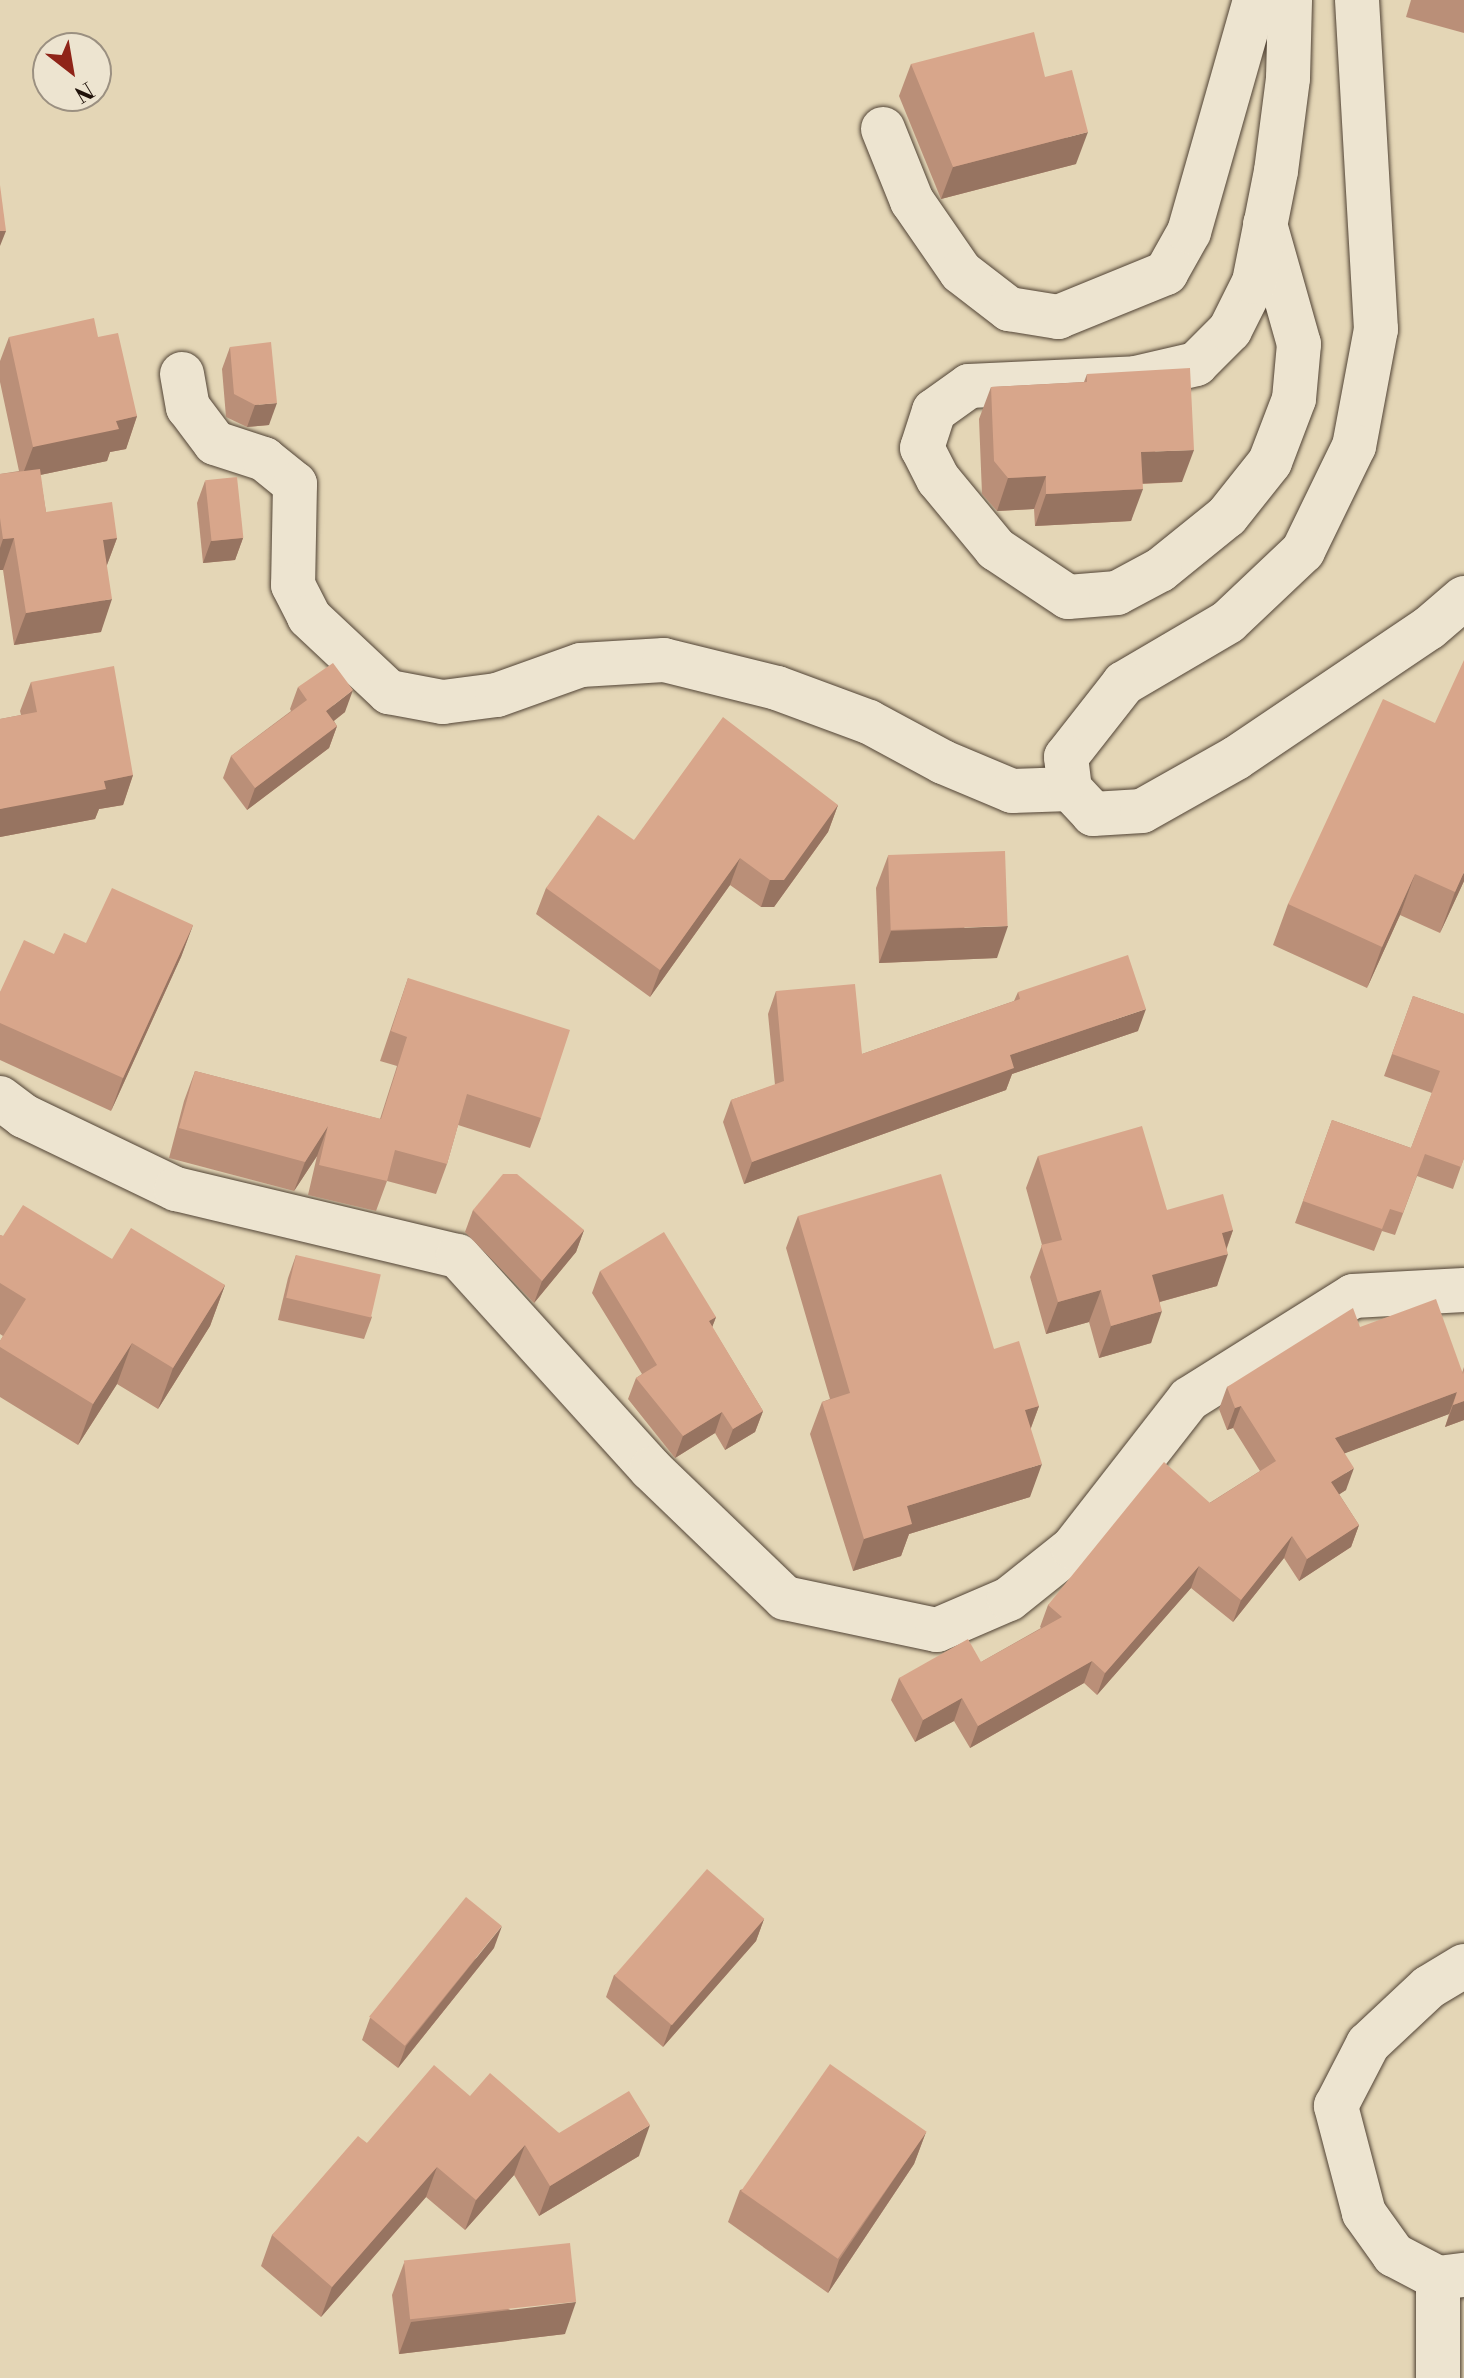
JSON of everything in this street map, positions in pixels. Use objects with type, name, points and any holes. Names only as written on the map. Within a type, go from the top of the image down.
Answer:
[{"type":"street","points":[[883,129],[912,201],[961,272],[1009,309],[1058,317],[1166,273],[1189,232],[1255,0]]},
{"type":"street","points":[[1265,224],[1299,344],[1294,399],[1270,462],[1227,516],[1160,570],[1117,593],[1068,597],[996,549],[938,479],[922,448],[934,411],[969,386],[1136,378],[1196,364],[1230,330],[1254,282],[1265,224],[1288,78],[1290,0]]},
{"type":"street","points":[[1357,0],[1376,329],[1354,446],[1303,551],[1228,622],[1124,683],[1066,757],[1070,789],[1093,814],[1142,811],[1249,749],[1429,628],[1464,598]]},
{"type":"street","points":[[182,374],[188,407],[215,443],[264,459],[295,484],[293,585],[309,617],[389,692],[443,702],[497,695],[581,665],[664,660],[777,688],[856,717],[1012,791],[1070,789]]},
{"type":"street","points":[[0,1098],[24,1116],[176,1189],[458,1256],[651,1469],[785,1598],[937,1630],[1009,1599],[1073,1548],[1189,1399],[1353,1296],[1464,1290]]},
{"type":"street","points":[[1438,2378],[1451,2276],[1394,2255],[1364,2213],[1336,2106],[1368,2044],[1429,1987],[1464,1966]]},
{"type":"building","points":[[1034,32],[1045,77],[1072,70],[1088,132],[953,167],[911,64]]},
{"type":"building","points":[[0,185],[6,231],[0,231]]},
{"type":"building","points":[[94,318],[98,337],[118,333],[137,416],[116,421],[119,429],[33,447],[9,337]]},
{"type":"building","points":[[271,342],[277,403],[255,405],[234,394],[230,347]]},
{"type":"building","points":[[1190,368],[1194,450],[1141,452],[1143,489],[1046,494],[1046,476],[1008,478],[994,461],[991,387],[1087,382],[1087,374]]},
{"type":"building","points":[[40,469],[46,512],[112,502],[117,538],[103,540],[112,599],[26,613],[14,538],[3,539],[0,474]]},
{"type":"building","points":[[237,477],[243,538],[212,541],[205,480]]},
{"type":"building","points":[[1464,660],[1464,872],[1455,892],[1415,874],[1382,947],[1288,904],[1383,699],[1435,723]]},
{"type":"building","points":[[333,663],[353,690],[326,711],[337,726],[255,788],[231,756],[307,700],[298,687]]},
{"type":"building","points":[[114,666],[133,775],[104,781],[106,789],[0,809],[0,719],[37,712],[31,682]]},
{"type":"building","points":[[723,717],[838,805],[784,880],[770,880],[740,858],[660,970],[546,888],[598,815],[634,840]]},
{"type":"building","points":[[1005,851],[1008,926],[891,930],[888,855]]},
{"type":"building","points":[[112,888],[193,925],[123,1078],[0,1023],[0,992],[24,940],[54,954],[64,933],[86,943]]},
{"type":"building","points":[[1128,955],[1146,1009],[1010,1055],[1014,1068],[752,1162],[731,1100],[784,1081],[776,991],[855,984],[862,1054],[1020,999],[1018,992]]},
{"type":"building","points":[[408,978],[570,1030],[541,1118],[467,1094],[447,1164],[395,1150],[387,1181],[319,1165],[328,1126],[305,1162],[179,1128],[195,1071],[381,1119],[407,1037],[391,1031]]},
{"type":"building","points":[[1413,996],[1464,1014],[1464,1158],[1461,1167],[1425,1154],[1403,1213],[1390,1209],[1382,1229],[1303,1201],[1332,1120],[1411,1148],[1440,1071],[1392,1054]]},
{"type":"building","points":[[1142,1126],[1167,1210],[1223,1194],[1233,1230],[1222,1233],[1228,1254],[1152,1275],[1162,1311],[1111,1326],[1101,1290],[1058,1302],[1041,1245],[1062,1240],[1038,1156]]},
{"type":"building","points":[[503,1174],[517,1174],[584,1230],[542,1281],[473,1210]]},
{"type":"building","points":[[941,1174],[994,1349],[1019,1341],[1039,1406],[1025,1410],[1042,1464],[907,1506],[912,1524],[864,1539],[822,1402],[850,1393],[798,1216]]},
{"type":"building","points":[[23,1205],[112,1259],[131,1228],[225,1285],[173,1368],[132,1343],[93,1404],[0,1347],[0,1341],[26,1299],[0,1283],[0,1235],[3,1236]]},
{"type":"building","points":[[664,1232],[716,1317],[709,1321],[763,1411],[733,1429],[722,1412],[683,1436],[636,1378],[657,1365],[600,1271]]},
{"type":"building","points":[[296,1255],[381,1275],[371,1317],[286,1298]]},
{"type":"building","points":[[1436,1299],[1463,1374],[1464,1370],[1464,1401],[1453,1405],[1457,1392],[1335,1438],[1354,1468],[1331,1482],[1359,1525],[1307,1559],[1292,1536],[1241,1600],[1199,1566],[1105,1673],[1092,1661],[978,1726],[962,1698],[923,1720],[899,1678],[968,1639],[981,1662],[1062,1617],[1048,1605],[1164,1462],[1210,1503],[1276,1461],[1241,1406],[1235,1408],[1227,1387],[1353,1308],[1360,1327]]},
{"type":"building","points":[[707,1869],[764,1919],[672,2025],[614,1975]]},
{"type":"building","points":[[466,1897],[502,1926],[405,2046],[369,2017]]},
{"type":"building","points":[[830,2064],[927,2132],[838,2259],[741,2191]]},
{"type":"building","points":[[434,2065],[470,2096],[490,2073],[559,2133],[629,2091],[650,2125],[550,2186],[525,2145],[476,2200],[437,2167],[332,2287],[272,2235],[358,2136],[367,2143]]},
{"type":"building","points":[[570,2243],[576,2302],[410,2319],[404,2260]]}]
